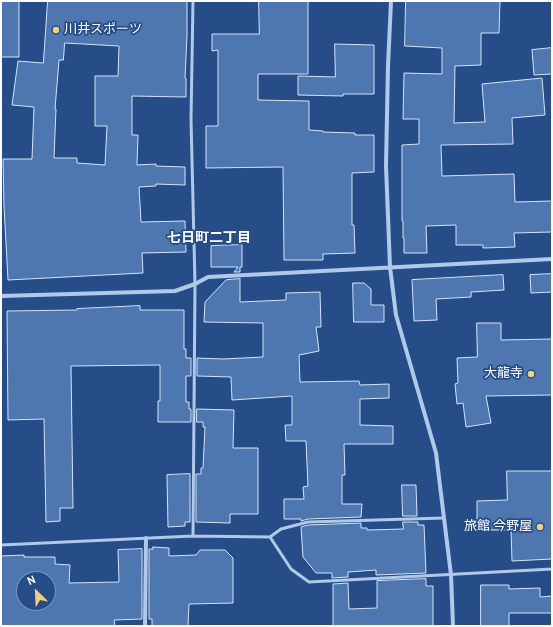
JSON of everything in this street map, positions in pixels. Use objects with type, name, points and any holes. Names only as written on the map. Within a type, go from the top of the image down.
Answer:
[{"type":"street","points":[[391,1],[386,166],[390,267],[396,315],[436,453],[451,575],[453,626]]},
{"type":"street","points":[[1,296],[175,291],[195,284],[208,277],[552,259]]},
{"type":"street","points":[[145,626],[146,538]]},
{"type":"lane","points":[[193,1],[192,119],[195,284],[193,536]]},
{"type":"lane","points":[[1,545],[193,536],[270,537],[281,529],[308,522],[444,518]]},
{"type":"lane","points":[[270,537],[291,569],[309,582],[552,569]]},
{"type":"building","points":[[1,1],[19,1],[19,57],[1,57]]},
{"type":"building","points":[[48,1],[187,1],[186,97],[132,96],[132,135],[138,135],[137,165],[156,164],[156,166],[185,167],[185,185],[156,184],[156,186],[139,187],[141,222],[185,221],[186,252],[142,253],[143,273],[8,280],[3,159],[32,159],[34,107],[12,105],[18,61],[43,63]],"holes":[[[65,43],[119,46],[118,76],[95,76],[95,126],[107,126],[105,165],[77,163],[77,158],[54,158],[55,109],[59,60],[63,60]]]},
{"type":"building","points":[[259,1],[308,1],[308,74],[258,74],[258,100],[309,101],[309,130],[355,133],[355,135],[374,135],[374,172],[352,173],[352,225],[354,225],[355,253],[323,254],[323,260],[284,260],[283,167],[206,168],[206,126],[218,126],[218,50],[212,51],[212,34],[259,34]]},
{"type":"building","points":[[406,1],[500,1],[499,33],[481,33],[481,65],[455,66],[454,123],[485,122],[482,84],[542,78],[545,115],[512,118],[513,144],[441,145],[442,176],[514,174],[515,202],[552,201],[552,232],[514,233],[515,247],[483,248],[483,245],[456,245],[456,225],[426,226],[427,253],[404,253],[402,221],[402,145],[419,144],[419,119],[403,119],[404,73],[442,74],[442,48],[405,46]]},
{"type":"building","points":[[335,44],[374,45],[374,94],[343,94],[343,96],[298,95],[298,76],[335,77]]},
{"type":"building","points":[[552,48],[552,74],[534,75],[532,50]]},
{"type":"building","points":[[242,245],[242,267],[240,267],[240,272],[234,272],[238,267],[211,267],[211,246]]},
{"type":"building","points":[[552,274],[552,292],[531,293],[530,275]]},
{"type":"building","points":[[503,275],[504,290],[471,292],[471,297],[436,299],[437,320],[414,321],[412,280]]},
{"type":"building","points":[[240,279],[240,302],[286,300],[286,293],[320,292],[321,327],[316,327],[319,351],[299,355],[300,382],[359,381],[360,385],[389,384],[389,398],[360,399],[360,425],[393,426],[393,444],[344,444],[345,475],[342,475],[342,504],[362,504],[361,517],[308,519],[301,521],[301,519],[284,519],[284,499],[304,499],[303,487],[308,486],[306,441],[286,441],[285,425],[292,425],[292,396],[232,400],[231,377],[197,376],[197,358],[223,359],[263,357],[263,323],[204,322],[205,302],[226,280]]},
{"type":"building","points":[[353,283],[364,283],[371,289],[371,305],[384,305],[384,322],[354,322]]},
{"type":"building","points":[[140,306],[140,310],[184,310],[184,349],[186,349],[186,358],[191,358],[191,376],[186,376],[186,402],[189,402],[189,409],[191,409],[191,422],[158,422],[158,401],[160,401],[160,365],[71,366],[73,508],[60,508],[60,521],[46,522],[44,419],[8,420],[7,311],[77,310]]},
{"type":"building","points":[[477,323],[501,323],[501,340],[552,339],[552,395],[486,396],[491,423],[466,427],[463,403],[457,404],[455,384],[458,383],[457,358],[477,357]]},
{"type":"building","points":[[197,409],[234,410],[233,448],[258,448],[258,514],[230,514],[230,523],[196,522],[196,474],[201,474],[201,468],[203,468],[205,427],[203,427],[203,422],[197,422]]},
{"type":"building","points":[[507,471],[552,471],[552,559],[512,561],[511,530],[477,530],[477,501],[507,500]]},
{"type":"building","points":[[190,474],[190,522],[185,522],[185,526],[168,527],[167,475]]},
{"type":"building","points":[[402,485],[416,485],[417,516],[403,516]]},
{"type":"building","points":[[403,522],[418,522],[418,525],[424,525],[426,573],[376,575],[376,570],[348,572],[348,577],[332,578],[332,573],[316,573],[303,557],[301,527],[308,525],[361,523],[361,528],[367,528],[367,530],[403,529]]},
{"type":"building","points":[[153,547],[169,548],[169,556],[196,555],[200,550],[225,550],[233,558],[233,603],[189,604],[188,626],[152,626],[152,619],[149,619],[149,549],[153,549]]},
{"type":"building","points":[[142,549],[142,619],[114,620],[115,626],[1,626],[1,556],[24,555],[24,557],[55,557],[55,564],[70,565],[69,583],[119,582],[118,550]]},
{"type":"building","points":[[426,579],[426,586],[433,586],[433,626],[333,626],[333,584],[348,583],[349,609],[377,608],[377,581]]},
{"type":"building","points":[[481,585],[509,585],[509,589],[540,588],[540,597],[552,596],[552,613],[509,613],[509,626],[481,626]]},
{"type":"place","name":"川井スポーツ","points":[[56,30]]},
{"type":"place","name":"大龍寺","points":[[531,374]]},
{"type":"place","name":"旅館 今野屋","points":[[540,527]]},
{"type":"district","name":"七日町二丁目","points":[[209,239]]}]
